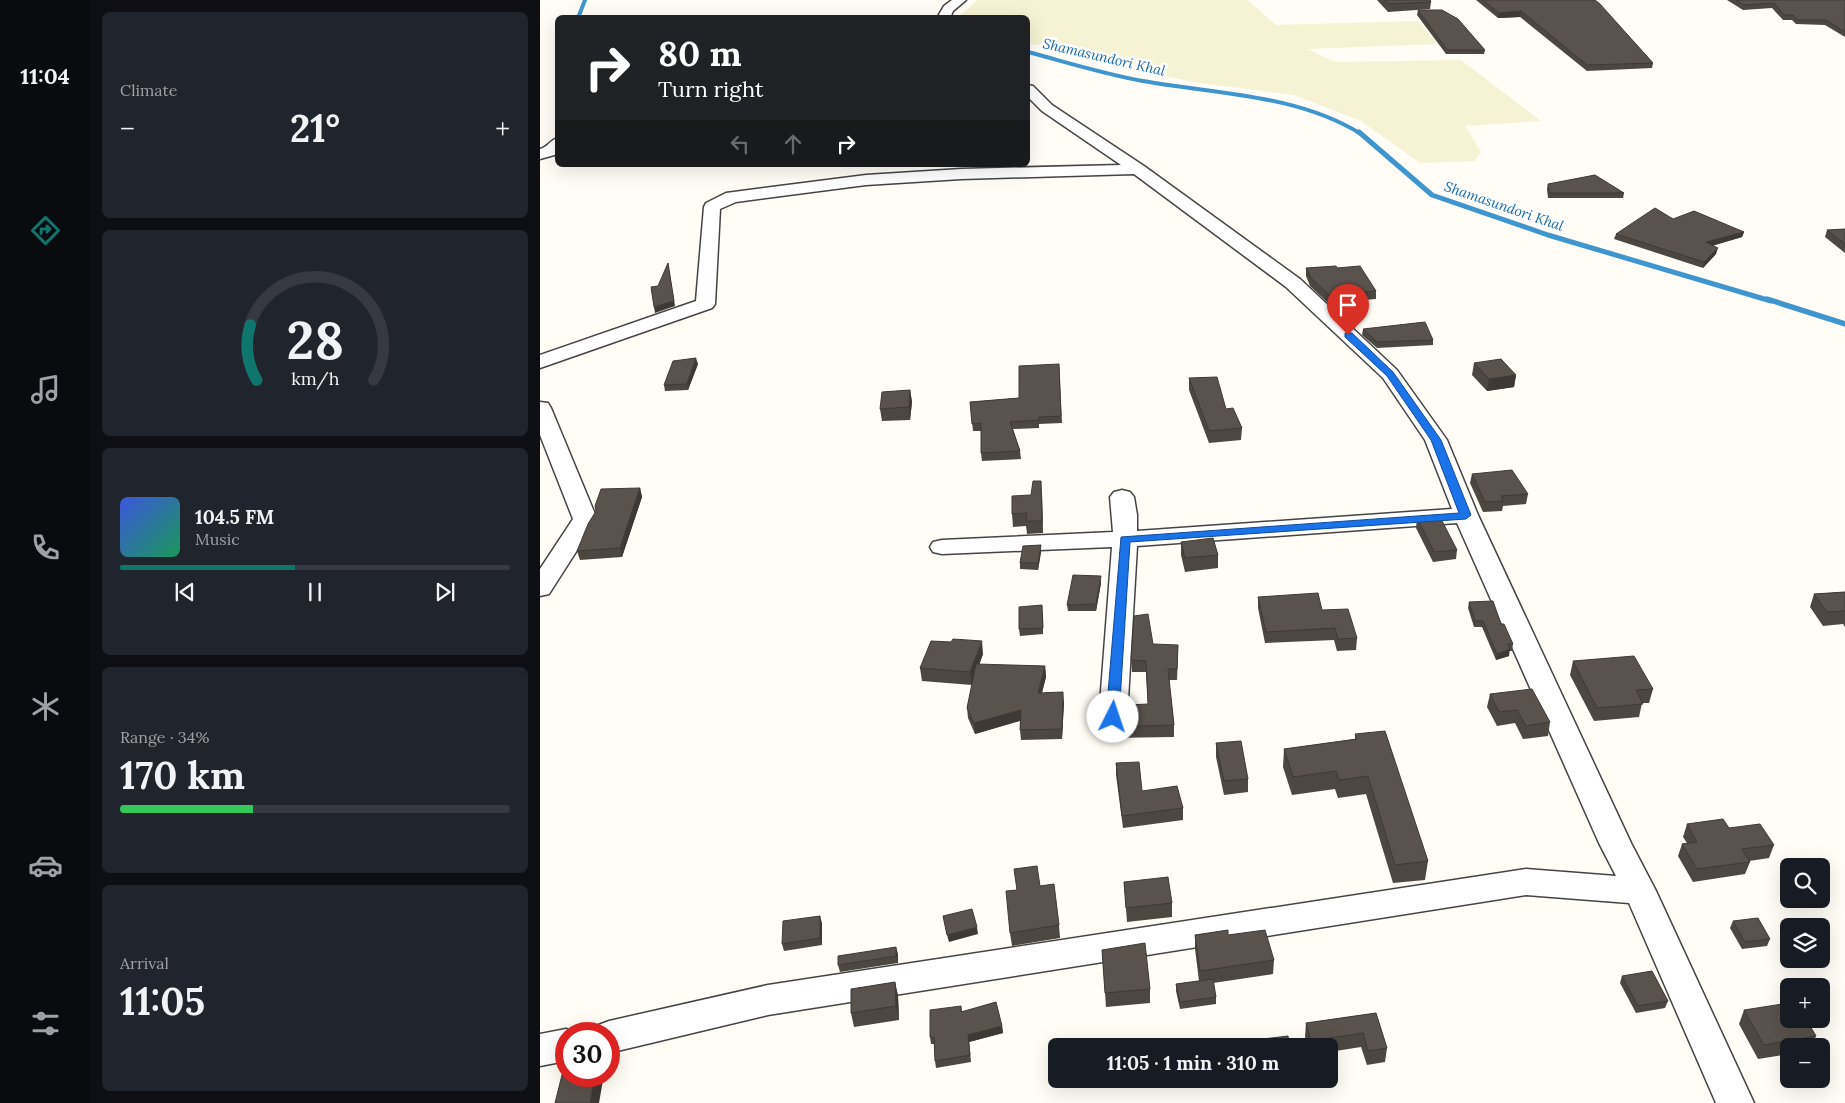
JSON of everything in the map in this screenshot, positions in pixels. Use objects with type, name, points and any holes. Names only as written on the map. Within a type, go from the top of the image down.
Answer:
[{"type":"street","points":[[945,15],[948,9],[960,0]]},
{"type":"street","points":[[1030,91],[1047,108],[1138,169],[1293,283],[1390,374],[1436,440],[1466,515],[1611,834],[1640,890],[1735,1103]]},
{"type":"street","points":[[540,154],[552,151],[555,147]]},
{"type":"street","points":[[540,362],[705,304],[712,207],[732,197],[866,180],[961,174],[1138,169]]},
{"type":"street","points":[[540,408],[585,519],[540,588]]},
{"type":"street","points":[[1113,717],[1125,539],[1125,515],[1122,497]]},
{"type":"street","points":[[942,547],[1125,539],[1466,515]]},
{"type":"street","points":[[620,1034],[768,1000],[1526,882],[1640,890]]},
{"type":"street","points":[[540,1050],[555,1047]]},
{"type":"shaded area","points":[[977,0],[1248,0],[1276,25],[1418,21],[1437,44],[1307,49],[1335,62],[1461,60],[1541,121],[1465,126],[1481,152],[1475,161],[1420,163],[1361,121],[1294,95],[1200,83],[1127,69],[1058,47],[1030,44],[1030,15],[961,15]]},
{"type":"building","points":[[1385,0],[1430,0],[1431,2],[1389,4]]},
{"type":"building","points":[[1483,0],[1595,0],[1653,63],[1587,65],[1521,11],[1499,13]]},
{"type":"building","points":[[1736,0],[1845,0],[1845,32],[1826,20],[1797,20],[1793,15],[1784,15],[1774,3],[1744,5]]},
{"type":"building","points":[[1418,10],[1442,10],[1458,19],[1485,50],[1447,50]]},
{"type":"building","points":[[1595,175],[1624,193],[1549,193],[1548,184]]},
{"type":"building","points":[[1655,208],[1673,219],[1694,211],[1744,232],[1706,242],[1718,248],[1704,262],[1616,234]]},
{"type":"building","points":[[1845,229],[1845,244],[1827,230]]},
{"type":"building","points":[[668,263],[674,301],[654,307],[651,287],[658,286]]},
{"type":"building","points":[[1336,266],[1337,268],[1360,266],[1376,291],[1329,295],[1311,278],[1306,268]]},
{"type":"building","points":[[1425,322],[1433,340],[1377,342],[1363,329]]},
{"type":"building","points":[[696,358],[687,384],[664,385],[673,361]]},
{"type":"building","points":[[1501,359],[1516,375],[1489,379],[1474,363]]},
{"type":"building","points":[[1059,364],[1061,416],[1039,417],[1039,420],[1010,422],[1020,451],[981,453],[981,423],[972,424],[970,402],[1019,398],[1019,366]]},
{"type":"building","points":[[1217,377],[1226,409],[1233,408],[1242,428],[1209,431],[1189,378]]},
{"type":"building","points":[[910,390],[909,407],[880,409],[882,392]]},
{"type":"building","points":[[1512,470],[1528,494],[1501,496],[1503,501],[1485,502],[1472,474]]},
{"type":"building","points":[[1033,481],[1041,481],[1042,521],[1026,521],[1027,513],[1012,514],[1012,496],[1031,495]]},
{"type":"building","points":[[640,488],[620,548],[577,551],[588,524],[596,511],[595,506],[601,489]]},
{"type":"building","points":[[1440,517],[1457,550],[1434,552],[1417,518]]},
{"type":"building","points":[[1213,538],[1218,555],[1185,558],[1181,542]]},
{"type":"building","points":[[1041,545],[1038,563],[1020,563],[1023,546]]},
{"type":"building","points":[[1073,575],[1101,576],[1096,604],[1067,605]]},
{"type":"building","points":[[1845,592],[1845,611],[1827,612],[1814,594]]},
{"type":"building","points":[[1318,593],[1322,610],[1348,609],[1357,638],[1338,639],[1335,628],[1266,632],[1258,597]]},
{"type":"building","points":[[1493,601],[1501,624],[1504,624],[1513,644],[1508,644],[1510,649],[1497,654],[1483,621],[1475,621],[1469,602]]},
{"type":"building","points":[[1042,605],[1043,628],[1019,629],[1019,607]]},
{"type":"building","points":[[1148,614],[1153,644],[1178,645],[1177,669],[1168,669],[1174,725],[1108,727],[1107,716],[1113,717],[1123,714],[1128,705],[1148,704],[1146,661],[1131,660],[1134,616]]},
{"type":"building","points":[[953,639],[982,641],[970,672],[920,668],[931,641],[951,642]]},
{"type":"building","points":[[1634,656],[1653,689],[1636,690],[1643,704],[1597,708],[1573,661]]},
{"type":"building","points":[[976,664],[1045,666],[1038,693],[1063,692],[1062,729],[1020,730],[1021,710],[974,723],[967,708]]},
{"type":"building","points":[[1532,689],[1550,722],[1526,726],[1517,710],[1499,712],[1490,694]]},
{"type":"building","points":[[1385,731],[1428,861],[1395,865],[1368,776],[1339,780],[1336,771],[1293,777],[1284,749],[1357,739],[1355,734]]},
{"type":"building","points":[[1241,741],[1248,779],[1224,781],[1216,743]]},
{"type":"building","points":[[1139,762],[1142,791],[1177,786],[1183,808],[1122,816],[1116,763]]},
{"type":"building","points":[[1723,819],[1729,828],[1760,824],[1774,845],[1742,849],[1750,862],[1697,869],[1682,844],[1697,842],[1687,824]]},
{"type":"building","points":[[1037,866],[1040,886],[1054,884],[1059,925],[1010,933],[1006,891],[1017,890],[1014,869]]},
{"type":"building","points":[[1168,877],[1172,903],[1126,908],[1124,882]]},
{"type":"building","points":[[972,909],[977,927],[947,935],[943,916]]},
{"type":"building","points":[[820,916],[820,938],[782,944],[783,921]]},
{"type":"building","points":[[1758,918],[1770,939],[1745,942],[1733,921]]},
{"type":"building","points":[[1228,930],[1228,935],[1265,930],[1274,960],[1200,971],[1195,935]]},
{"type":"building","points":[[1145,943],[1150,989],[1105,993],[1102,950]]},
{"type":"building","points":[[896,947],[896,956],[838,965],[838,956]]},
{"type":"building","points":[[1652,971],[1668,1001],[1638,1006],[1622,976]]},
{"type":"building","points":[[1213,979],[1216,997],[1180,1002],[1176,984]]},
{"type":"building","points":[[895,982],[896,1006],[851,1013],[851,989]]},
{"type":"building","points":[[996,1002],[1002,1026],[968,1035],[970,1055],[935,1061],[934,1037],[930,1037],[930,1010],[961,1006],[961,1012]]},
{"type":"building","points":[[1780,1004],[1780,1028],[1811,1028],[1816,1036],[1780,1038],[1780,1042],[1764,1045],[1744,1010]]},
{"type":"building","points":[[1376,1013],[1387,1048],[1368,1051],[1363,1033],[1330,1038],[1310,1038],[1306,1023]]},
{"type":"building","points":[[1288,1036],[1288,1038],[1271,1038]]},
{"type":"building","points":[[559,1087],[593,1087],[590,1103],[555,1103]]},
{"type":"waterway","name":"Shamasundori Khal","points":[[579,15],[585,0]]},
{"type":"waterway","name":"Shamasundori Khal","points":[[1030,53],[1128,78],[1283,103],[1336,121],[1361,134]]},
{"type":"waterway","name":"Shamasundori Khal","points":[[1359,132],[1432,195],[1548,235],[1771,301]]},
{"type":"waterway","name":"Shamasundori Khal","points":[[1767,299],[1845,324]]},
{"type":"route","points":[[1113,717],[1125,539],[1466,515],[1436,440],[1390,374],[1348,335]]}]
